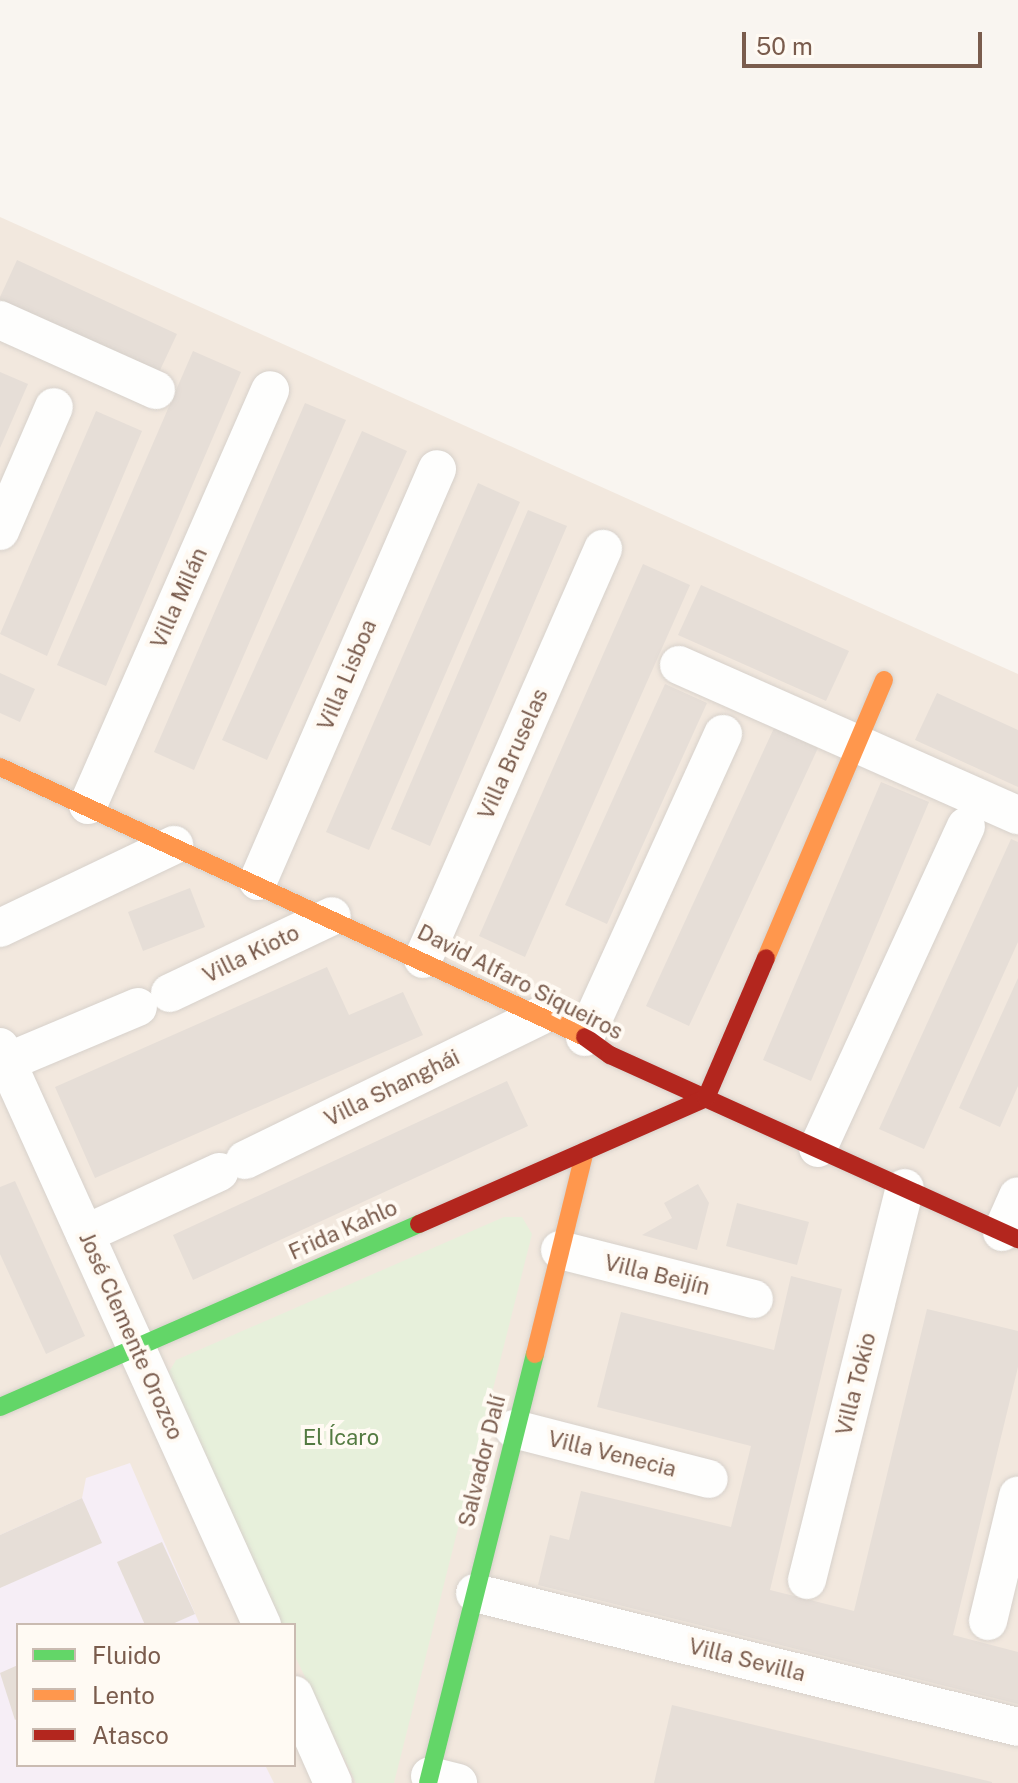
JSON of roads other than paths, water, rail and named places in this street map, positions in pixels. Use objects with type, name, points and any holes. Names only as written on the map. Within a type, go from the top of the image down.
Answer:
[{"type":"street","points":[[0,320],[156,390]]},
{"type":"street","name":"Villa Milán","points":[[88,805],[270,390]]},
{"type":"street","points":[[0,531],[54,407]]},
{"type":"street","name":"Villa Lisboa","points":[[258,881],[437,469]]},
{"type":"street","name":"Villa Bruselas","points":[[423,959],[603,549]]},
{"type":"street","points":[[679,665],[1018,815]]},
{"type":"street","points":[[706,1098],[884,680]]},
{"type":"street","points":[[585,1037],[723,734]]},
{"type":"street","name":"David Alfaro Siqueiros","points":[[0,767],[258,881],[585,1037],[610,1055],[1010,1236]]},
{"type":"street","points":[[818,1148],[966,826]]},
{"type":"street","points":[[0,928],[174,845]]},
{"type":"street","name":"Villa Kioto","points":[[3,1055],[154,1000],[332,916]]},
{"type":"street","name":"Villa Shanghái","points":[[85,1234],[540,1016]]},
{"type":"street","name":"José Clemente Orozco","points":[[3,1055],[11,1102],[85,1234],[261,1623]]},
{"type":"street","name":"Frida Kahlo","points":[[0,1407],[706,1098]]},
{"type":"street","name":"Salvador Dalí","points":[[439,1781],[475,1593],[585,1151]]},
{"type":"street","name":"Villa Tokio","points":[[807,1580],[905,1188]]},
{"type":"street","points":[[1010,1236],[1018,1196]]},
{"type":"street","name":"Villa Beijín","points":[[560,1250],[754,1299]]},
{"type":"street","name":"Villa Venecia","points":[[514,1429],[709,1479]]},
{"type":"street","points":[[988,1621],[1018,1496]]},
{"type":"street","name":"Villa Sevilla","points":[[475,1593],[1018,1727]]},
{"type":"street","points":[[296,1700],[333,1783]]},
{"type":"park label","name":"El Ícaro","points":[[341,1438]]}]
